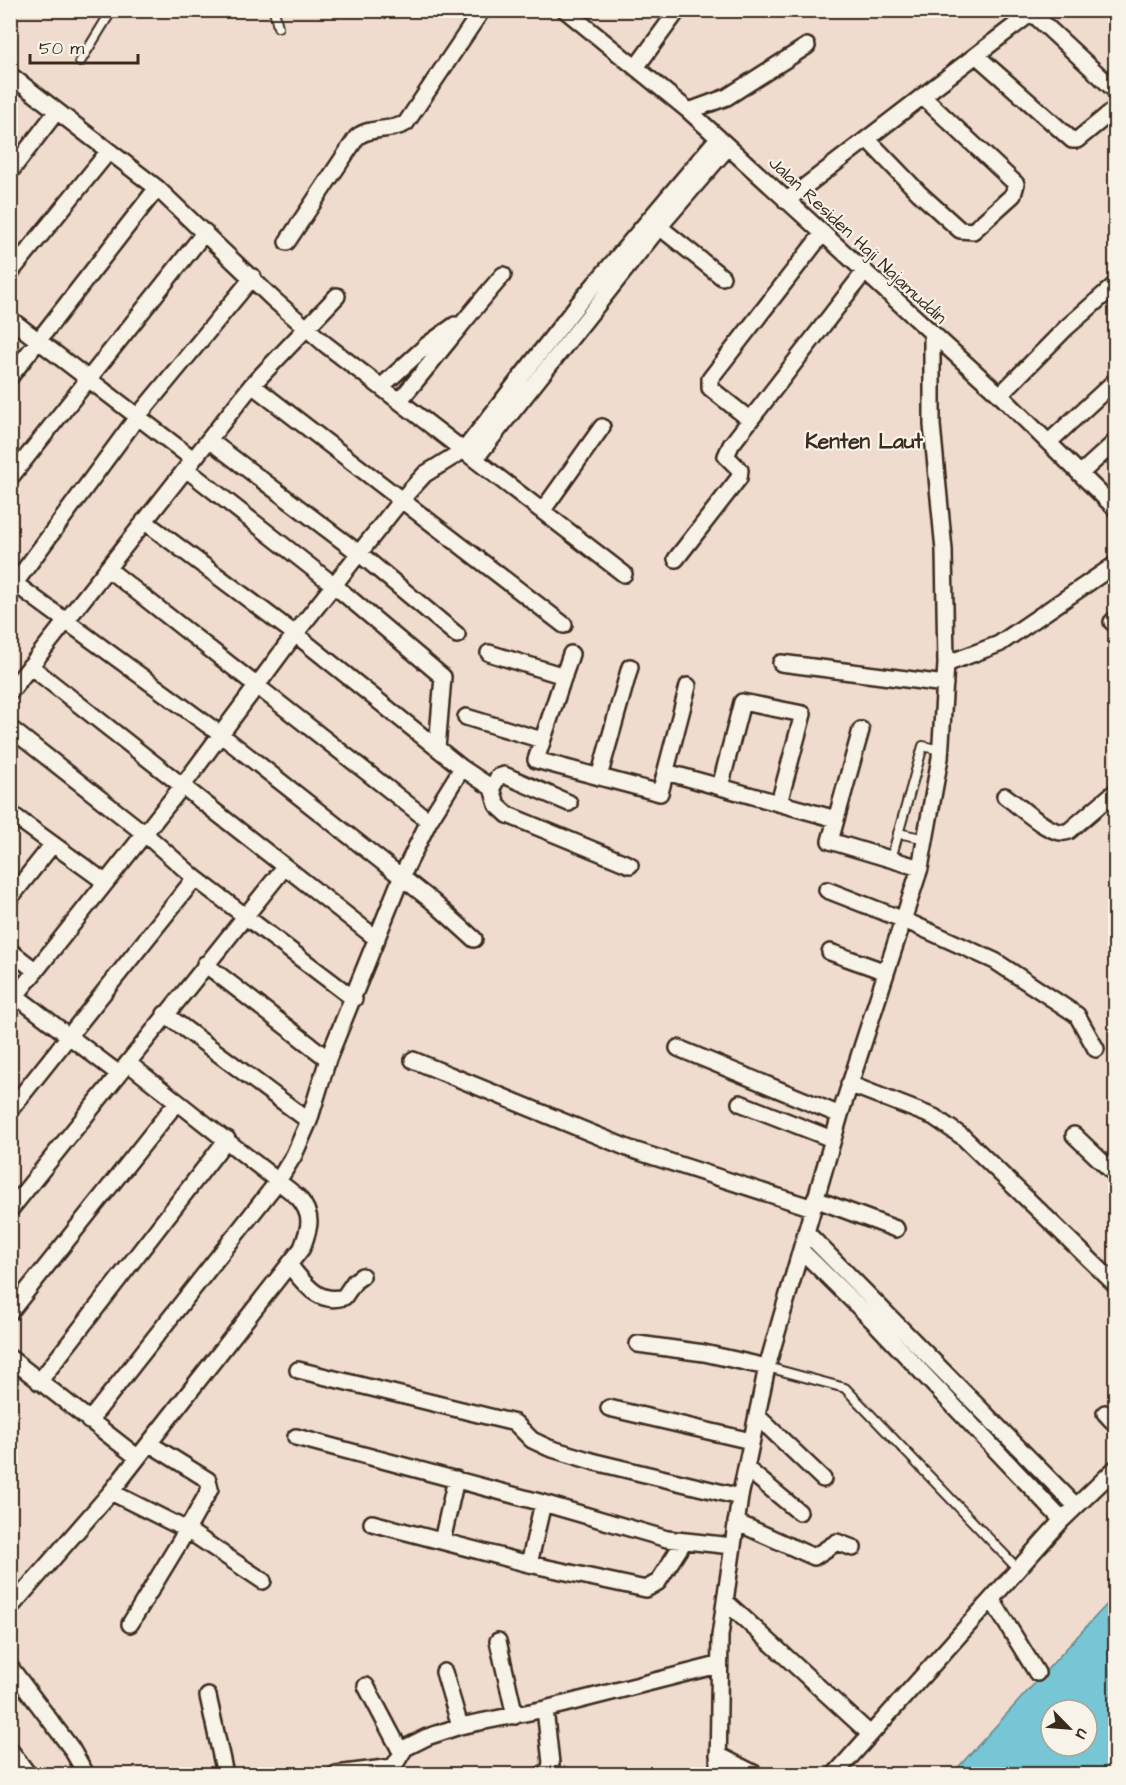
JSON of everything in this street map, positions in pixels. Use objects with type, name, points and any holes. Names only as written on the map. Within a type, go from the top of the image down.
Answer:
[{"type":"street","points":[[287,242],[357,137],[364,132],[398,128],[406,123],[482,10]]},
{"type":"street","name":"Jalan Residen Haji Najamuddin","points":[[565,10],[637,66],[689,111],[1000,395],[1116,509]]},
{"type":"street","points":[[637,66],[678,10]]},
{"type":"street","points":[[786,201],[1033,12],[1116,91]]},
{"type":"street","points":[[689,111],[727,97],[807,46]]},
{"type":"street","points":[[977,56],[1072,140],[1077,140],[1116,108]]},
{"type":"street","points":[[10,75],[157,188],[254,277],[304,327],[624,574]]},
{"type":"street","points":[[868,140],[919,193],[960,230],[973,231],[1013,195],[1016,184],[923,97]]},
{"type":"street","points":[[10,172],[57,111]]},
{"type":"street","points":[[469,454],[578,304],[613,273],[723,142]]},
{"type":"street","points":[[10,273],[109,152]]},
{"type":"street","points":[[10,377],[157,188]]},
{"type":"street","points":[[654,222],[722,277]]},
{"type":"street","points":[[10,477],[205,232]]},
{"type":"street","points":[[748,419],[710,388],[710,379],[823,233]]},
{"type":"street","points":[[676,559],[739,478],[740,470],[726,454],[748,419],[865,271]]},
{"type":"street","points":[[10,1608],[111,1492],[289,1265],[302,1248],[311,1217],[298,1197],[177,1102],[13,1000],[184,784],[295,634],[402,499],[425,474],[469,454],[592,313],[613,273]]},
{"type":"street","points":[[400,400],[463,320],[503,275]]},
{"type":"street","points":[[254,277],[138,416],[13,581],[220,735],[432,901],[474,939]]},
{"type":"street","points":[[1000,395],[1066,328],[1116,284]]},
{"type":"street","points":[[10,692],[252,385],[304,327],[337,296]]},
{"type":"street","points":[[578,304],[592,313]]},
{"type":"street","points":[[10,319],[138,416],[189,464],[443,676],[437,748]]},
{"type":"street","points":[[382,386],[427,345],[463,320]]},
{"type":"street","points":[[718,1774],[718,1665],[725,1601],[740,1497],[767,1367],[832,1139],[920,868],[940,750],[946,664],[944,550],[932,425],[932,335]]},
{"type":"street","points":[[1049,442],[1116,380]]},
{"type":"street","points":[[252,385],[564,625]]},
{"type":"street","points":[[543,510],[602,427]]},
{"type":"street","points":[[209,440],[360,554],[457,634]]},
{"type":"street","points":[[1080,474],[1116,441]]},
{"type":"street","points":[[144,521],[295,634],[462,768],[492,788],[497,805],[508,815],[630,865]]},
{"type":"street","points":[[946,664],[999,644],[1116,564]]},
{"type":"street","points":[[108,569],[429,821]]},
{"type":"street","points":[[489,653],[564,676]]},
{"type":"street","points":[[571,654],[536,760],[660,793],[688,686]]},
{"type":"street","points":[[781,663],[945,684]]},
{"type":"street","points":[[30,666],[184,784],[284,868],[377,939]]},
{"type":"street","points":[[599,777],[630,667]]},
{"type":"street","points":[[720,787],[742,702],[803,714],[778,803]]},
{"type":"street","points":[[466,717],[542,740]]},
{"type":"street","points":[[10,728],[145,834],[195,878],[354,999]]},
{"type":"street","points":[[861,730],[830,841],[920,868]]},
{"type":"street","points":[[89,1421],[278,1181],[294,1155],[309,1121],[328,1059],[401,878],[429,821],[462,768]]},
{"type":"street","points":[[666,772],[836,819]]},
{"type":"street","points":[[492,788],[498,777],[504,775],[569,803]]},
{"type":"street","points":[[1005,796],[1050,829],[1060,833],[1069,831],[1116,791]]},
{"type":"street","points":[[10,813],[105,882]]},
{"type":"street","points":[[10,898],[53,844]]},
{"type":"street","points":[[10,1210],[243,915],[284,868]]},
{"type":"street","points":[[10,1110],[195,878]]},
{"type":"street","points":[[827,890],[904,920],[994,961],[1073,1011],[1083,1022],[1096,1049]]},
{"type":"street","points":[[10,951],[36,970]]},
{"type":"street","points":[[830,952],[886,972]]},
{"type":"street","points":[[205,964],[328,1059]]},
{"type":"street","points":[[165,1014],[309,1121]]},
{"type":"street","points":[[678,1048],[840,1115]]},
{"type":"street","points":[[413,1060],[630,1149],[896,1229]]},
{"type":"street","points":[[849,1084],[946,1123],[1116,1285]]},
{"type":"street","points":[[10,1312],[177,1102]]},
{"type":"street","points":[[740,1103],[832,1139]]},
{"type":"street","points":[[1074,1136],[1116,1175]]},
{"type":"street","points":[[39,1382],[227,1139]]},
{"type":"street","points":[[806,1232],[1076,1506]]},
{"type":"street","points":[[801,1250],[878,1326],[1062,1520]]},
{"type":"street","points":[[289,1265],[305,1286],[327,1299],[344,1297],[355,1281],[362,1276]]},
{"type":"street","points":[[638,1344],[704,1353],[767,1367]]},
{"type":"street","points":[[10,1358],[137,1457]]},
{"type":"street","points":[[298,1370],[515,1423],[532,1440],[549,1448],[595,1462],[740,1497]]},
{"type":"street","points":[[609,1408],[751,1441]]},
{"type":"street","points":[[1105,1413],[1116,1425]]},
{"type":"street","points":[[757,1416],[823,1479]]},
{"type":"street","points":[[296,1437],[683,1543],[732,1546]]},
{"type":"street","points":[[130,1624],[210,1489],[209,1483],[196,1471],[150,1444]]},
{"type":"street","points":[[746,1468],[800,1512]]},
{"type":"street","points":[[835,1774],[1062,1520],[1116,1468]]},
{"type":"street","points":[[442,1541],[456,1479]]},
{"type":"street","points":[[111,1492],[187,1530],[264,1581]]},
{"type":"street","points":[[530,1564],[543,1503]]},
{"type":"street","points":[[736,1522],[814,1557],[837,1542],[853,1548]]},
{"type":"street","points":[[372,1523],[530,1564],[646,1589],[658,1582],[683,1543]]},
{"type":"street","points":[[992,1600],[1037,1673]]},
{"type":"street","points":[[725,1601],[870,1734]]},
{"type":"street","points":[[498,1641],[515,1716]]},
{"type":"street","points":[[336,1774],[391,1771],[401,1752],[415,1742],[460,1726],[545,1709],[718,1665]]},
{"type":"street","points":[[10,1667],[71,1748],[86,1774]]},
{"type":"street","points":[[444,1672],[460,1726]]},
{"type":"street","points":[[366,1686],[401,1752]]},
{"type":"street","points":[[208,1696],[225,1774]]},
{"type":"street","points":[[543,1774],[549,1771],[551,1763],[545,1709]]},
{"type":"street","points":[[10,1750],[28,1774]]},
{"type":"street","points":[[718,1755],[755,1774]]},
{"type":"lane","points":[[80,62],[112,10]]},
{"type":"lane","points":[[274,10],[278,27]]},
{"type":"lane","points":[[891,859],[923,746],[940,750]]},
{"type":"lane","points":[[898,833],[926,839]]},
{"type":"lane","points":[[767,1367],[844,1388],[1018,1569]]},
{"type":"water","points":[[1115,1596],[1115,1774],[952,1774],[1096,1616]]},
{"type":"district","name":"Kenten Laut","points":[[864,441]]}]
